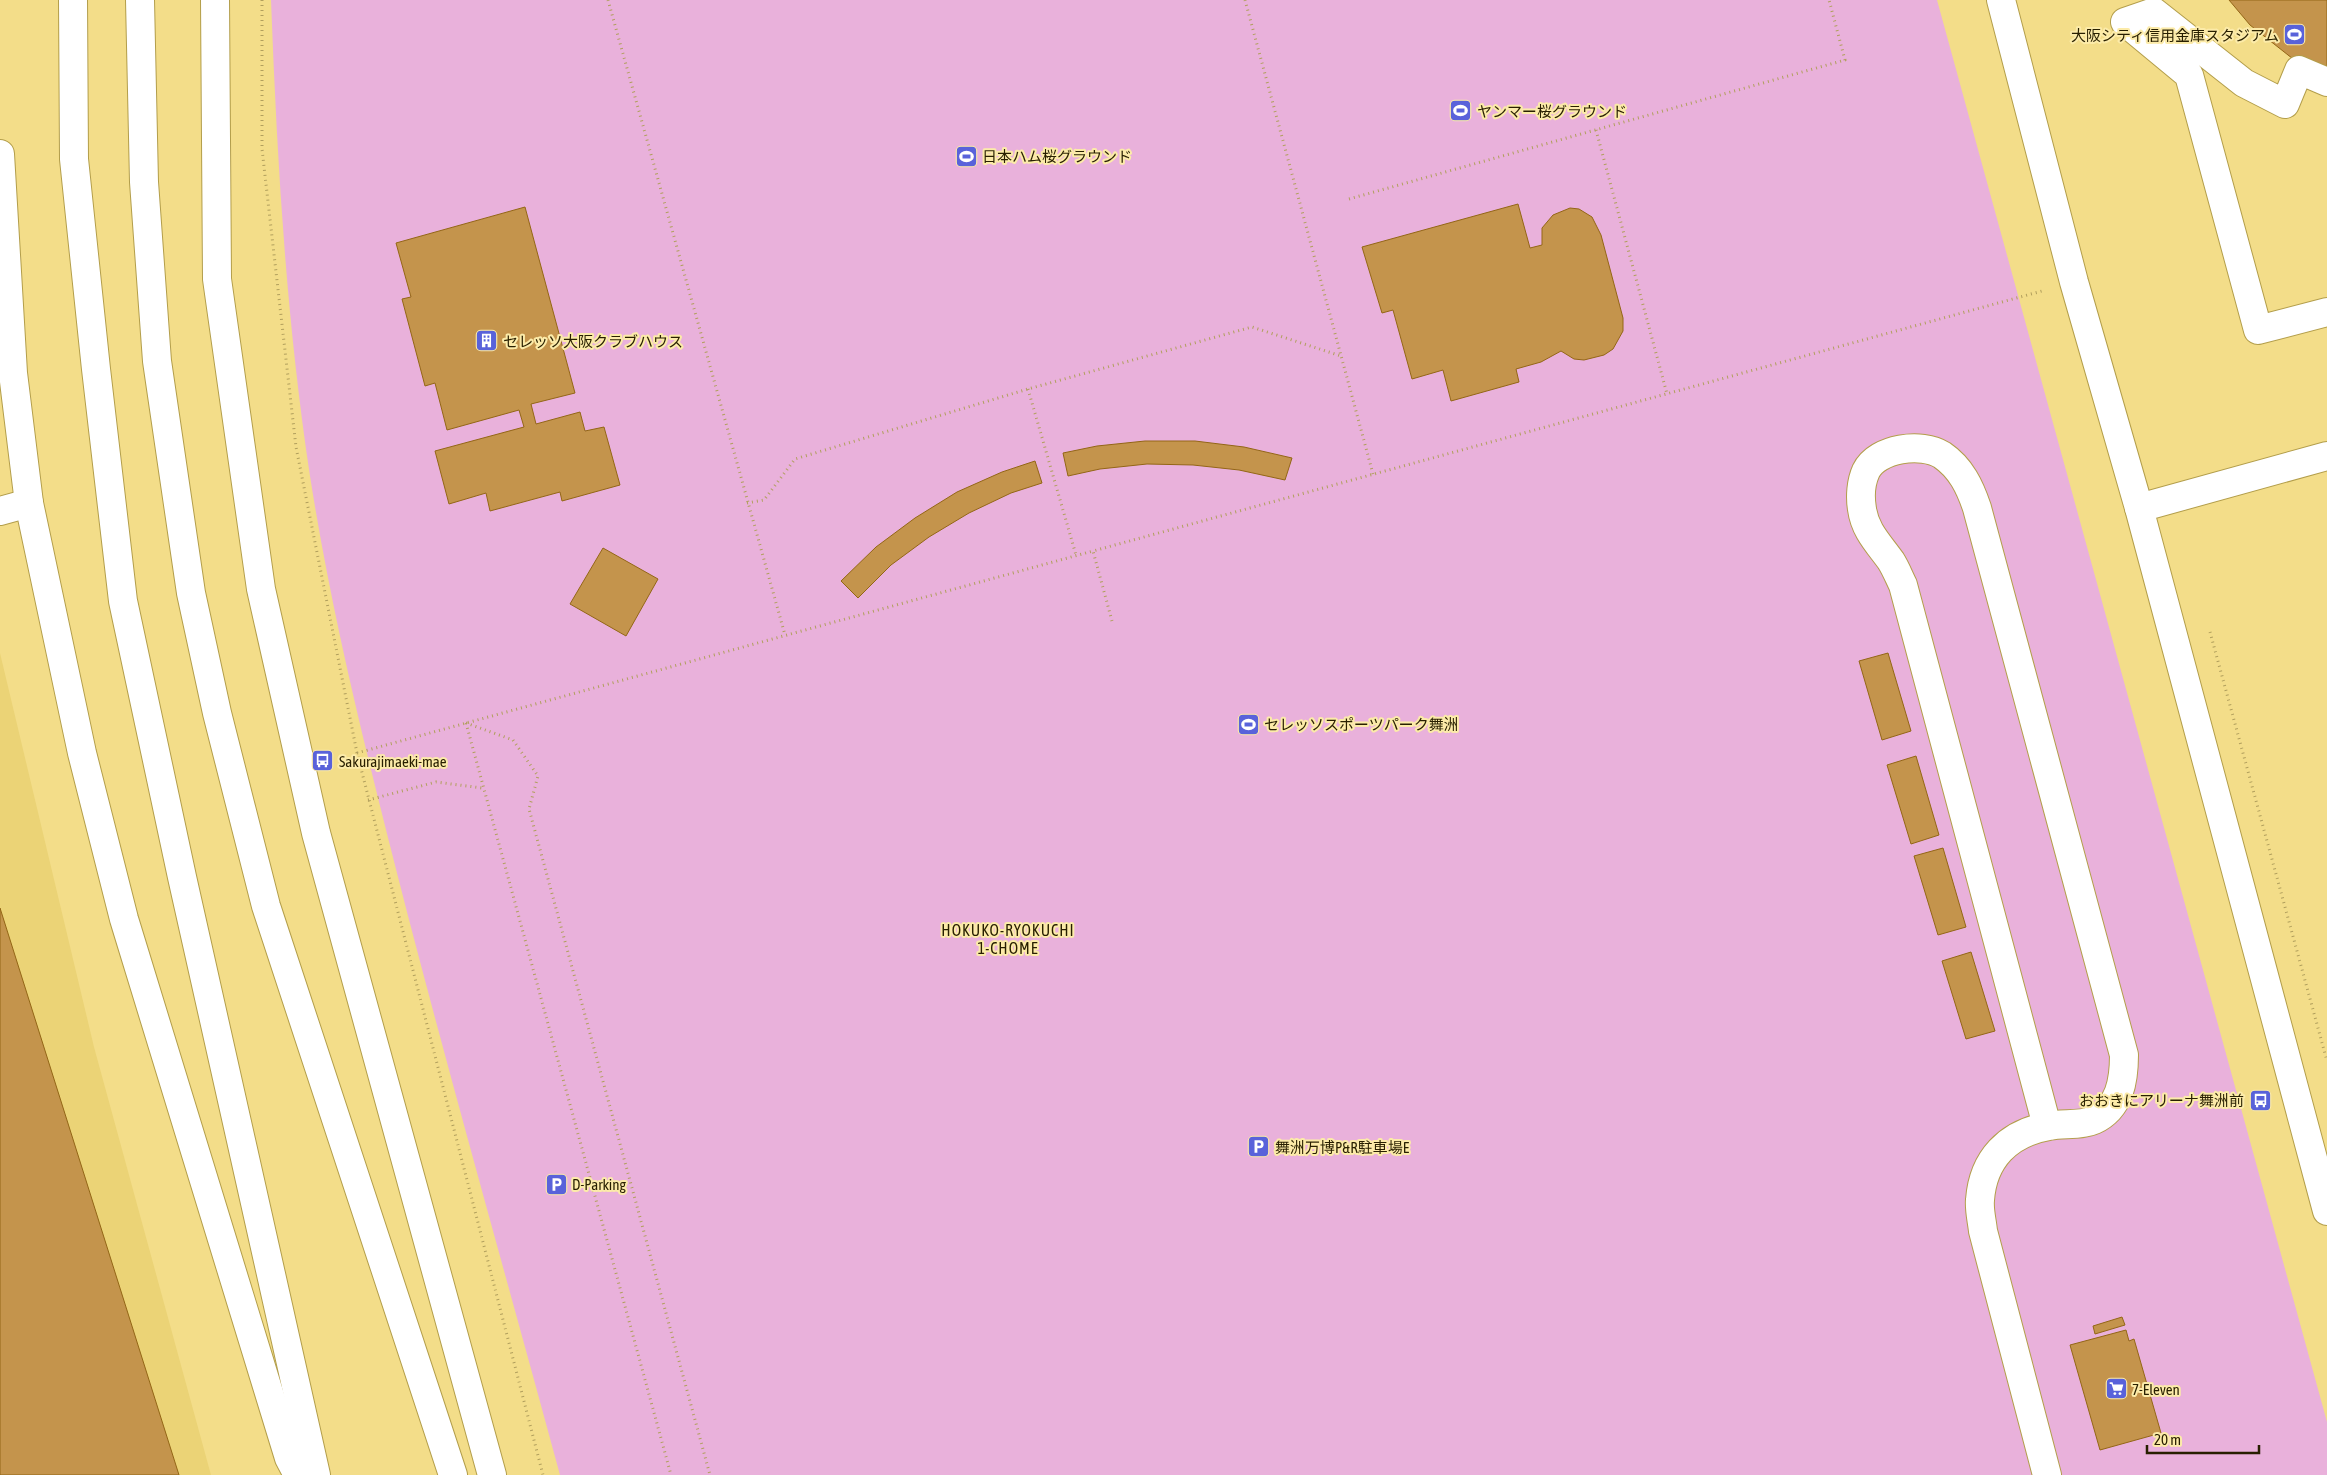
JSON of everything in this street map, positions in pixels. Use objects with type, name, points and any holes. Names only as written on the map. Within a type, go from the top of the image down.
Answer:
[{"type":"street","points":[[73,0],[74,160],[123,601],[182,877],[316,1475]]},
{"type":"street","points":[[140,0],[144,182],[157,361],[191,593],[244,825],[266,906],[453,1475]]},
{"type":"street","points":[[215,0],[217,279],[262,589],[316,833],[492,1475]]},
{"type":"street","points":[[2001,0],[2074,282],[2139,508],[2327,1211]]},
{"type":"street","points":[[2327,82],[2299,70],[2285,104],[2244,83],[2154,12],[2125,22],[2189,75],[2258,330],[2327,312]]},
{"type":"street","points":[[0,154],[13,373],[29,503],[82,752],[124,919],[289,1458],[298,1475]]},
{"type":"street","points":[[2047,1126],[1903,585],[1892,562],[1868,531],[1862,509],[1861,488],[1867,470],[1880,458],[1898,449],[1922,449],[1940,454],[1956,466],[1969,484],[2124,1055],[2124,1074],[2120,1092],[2109,1109],[2094,1120],[2047,1126],[2017,1137],[1995,1154],[1984,1176],[1980,1202],[1983,1231],[2047,1475]]},
{"type":"street","points":[[2139,508],[2327,456]]},
{"type":"street","points":[[0,511],[29,503]]},
{"type":"path","points":[[262,0],[262,149],[294,436],[368,800],[543,1475]]},
{"type":"path","points":[[608,0],[784,635]]},
{"type":"path","points":[[1245,0],[1373,474]]},
{"type":"path","points":[[1349,199],[1845,60],[1829,0]]},
{"type":"path","points":[[1596,130],[1667,394]]},
{"type":"path","points":[[357,753],[2074,282]]},
{"type":"path","points":[[748,503],[764,500],[795,459],[1028,389],[1252,327],[1341,356]]},
{"type":"path","points":[[1028,389],[1076,556]]},
{"type":"path","points":[[1093,551],[1112,621]]},
{"type":"path","points":[[2208,625],[2327,1061]]},
{"type":"path","points":[[466,723],[482,788],[671,1475]]},
{"type":"path","points":[[466,723],[512,740],[538,776],[528,809],[710,1475]]},
{"type":"path","points":[[368,800],[436,782],[482,788]]},
{"type":"shaded area","name":"セレッソスポーツパーク舞洲","points":[[271,0],[1937,0],[2327,1422],[2327,1475],[560,1475],[407,912],[366,750],[341,641],[319,531],[302,417],[289,298],[276,119]]},
{"type":"shaded area","points":[[0,653],[94,1047],[211,1475],[0,1475]]},
{"type":"building","name":"大阪シティ信用金庫スタジアム","points":[[2229,0],[2327,0],[2327,79],[2307,70],[2250,25]]},
{"type":"building","points":[[1518,204],[1530,248],[1542,245],[1542,228],[1553,215],[1570,208],[1579,209],[1592,217],[1601,235],[1623,318],[1623,331],[1613,349],[1604,355],[1584,360],[1574,359],[1561,351],[1541,362],[1516,369],[1519,382],[1451,401],[1443,370],[1412,379],[1393,310],[1382,313],[1362,247]]},
{"type":"building","name":"セレッソ大阪クラブハウス","points":[[525,207],[575,393],[531,404],[536,424],[580,412],[585,431],[604,427],[620,485],[562,501],[560,492],[490,511],[486,493],[449,504],[435,451],[524,427],[519,410],[447,430],[435,383],[425,386],[402,299],[411,297],[396,243]]},
{"type":"building","points":[[1145,441],[1195,441],[1244,447],[1292,458],[1285,480],[1239,470],[1193,465],[1147,464],[1100,469],[1068,476],[1063,453],[1097,446]]},
{"type":"building","points":[[1035,461],[1042,483],[1011,493],[969,513],[929,537],[891,565],[858,598],[841,581],[876,547],[915,518],[957,492],[1002,472]]},
{"type":"building","points":[[603,548],[658,579],[626,636],[570,604]]},
{"type":"building","points":[[1888,653],[1911,731],[1882,740],[1859,661]]},
{"type":"building","points":[[1916,756],[1939,835],[1911,844],[1887,765]]},
{"type":"building","points":[[1943,848],[1966,927],[1938,935],[1914,856]]},
{"type":"building","points":[[0,908],[179,1475],[0,1475]]},
{"type":"building","points":[[1971,952],[1995,1031],[1966,1039],[1942,961]]},
{"type":"building","points":[[2122,1317],[2125,1325],[2095,1334],[2093,1326]]},
{"type":"building","name":"7-Eleven","points":[[2126,1330],[2129,1341],[2134,1339],[2161,1433],[2100,1450],[2070,1345]]},
{"type":"place","name":"大阪シティ信用金庫スタジアム","points":[[2295,35]]},
{"type":"place","name":"ヤンマー桜グラウンド","points":[[1461,111]]},
{"type":"place","name":"日本ハム桜グラウンド","points":[[966,156]]},
{"type":"place","name":"セレッソ大阪クラブハウス","points":[[487,341]]},
{"type":"place","name":"セレッソスポーツパーク舞洲","points":[[1248,724]]},
{"type":"place","name":"Sakurajimaeki-mae","points":[[323,761]]},
{"type":"place","name":"おおきにアリーナ舞洲前","points":[[2260,1100]]},
{"type":"place","name":"舞洲万博P&R駐車場E","points":[[1259,1147]]},
{"type":"place","name":"D-Parking","points":[[556,1184]]},
{"type":"place","name":"7-Eleven","points":[[2116,1389]]},
{"type":"district","name":"HOKUKO-RYOKUCHI 1-CHOME","points":[[1008,939]]}]
